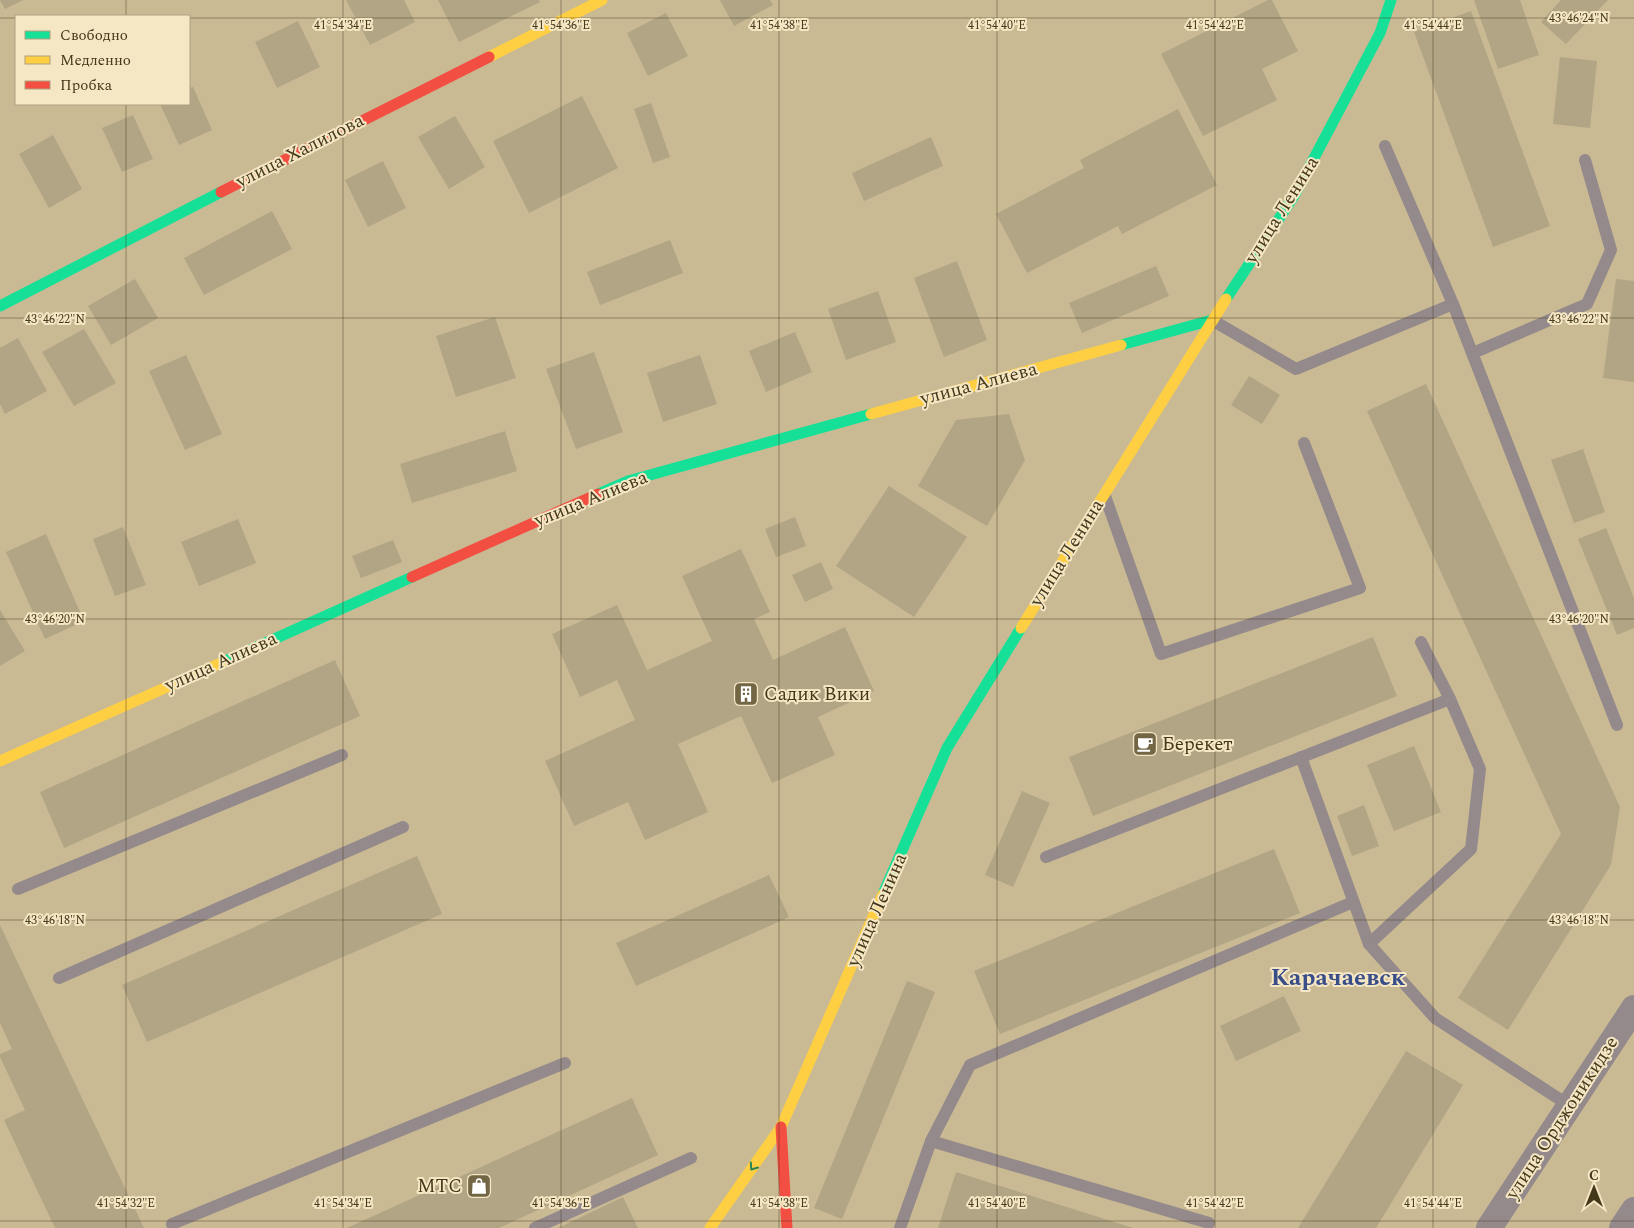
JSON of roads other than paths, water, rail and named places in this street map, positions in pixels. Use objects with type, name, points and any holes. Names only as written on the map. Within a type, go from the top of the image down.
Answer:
[{"type":"street","name":"улица Халилова","points":[[0,306],[178,213],[602,0]]},
{"type":"street","name":"улица Ленина","points":[[710,1228],[782,1127],[947,748],[1212,320],[1294,196],[1380,34],[1391,0]]},
{"type":"street","name":"улица Алиева","points":[[0,761],[628,481],[1212,320]]},
{"type":"street","name":"улица Орджоникидзе","points":[[1489,1228],[1634,1008]]},
{"type":"street","name":"улица Ленина","points":[[782,1127],[787,1228]]},
{"type":"street","points":[[1622,1228],[1634,1210]]},
{"type":"lane","points":[[1385,146],[1473,353],[1617,725]]},
{"type":"lane","points":[[1473,353],[1587,304],[1611,250],[1585,160]]},
{"type":"lane","points":[[1212,320],[1296,369],[1453,304]]},
{"type":"lane","points":[[1104,494],[1161,654],[1360,588],[1304,443]]},
{"type":"lane","points":[[1369,944],[1472,849],[1480,769],[1450,699],[1421,642]]},
{"type":"lane","points":[[1046,857],[1450,699]]},
{"type":"lane","points":[[18,889],[342,755]]},
{"type":"lane","points":[[1301,757],[1369,944],[1435,1018],[1570,1106]]},
{"type":"lane","points":[[59,978],[403,827]]},
{"type":"lane","points":[[900,1228],[930,1141],[970,1065],[1353,902]]},
{"type":"lane","points":[[172,1224],[564,1063]]},
{"type":"lane","points":[[930,1141],[1209,1223]]},
{"type":"lane","points":[[535,1228],[691,1158]]},
{"type":"place","name":"Садик Вики","points":[[746,694]]},
{"type":"place","name":"Берекет","points":[[1145,744]]},
{"type":"place","name":"МТС","points":[[479,1186]]},
{"type":"district","name":"Карачаевск","points":[[1338,978]]}]
